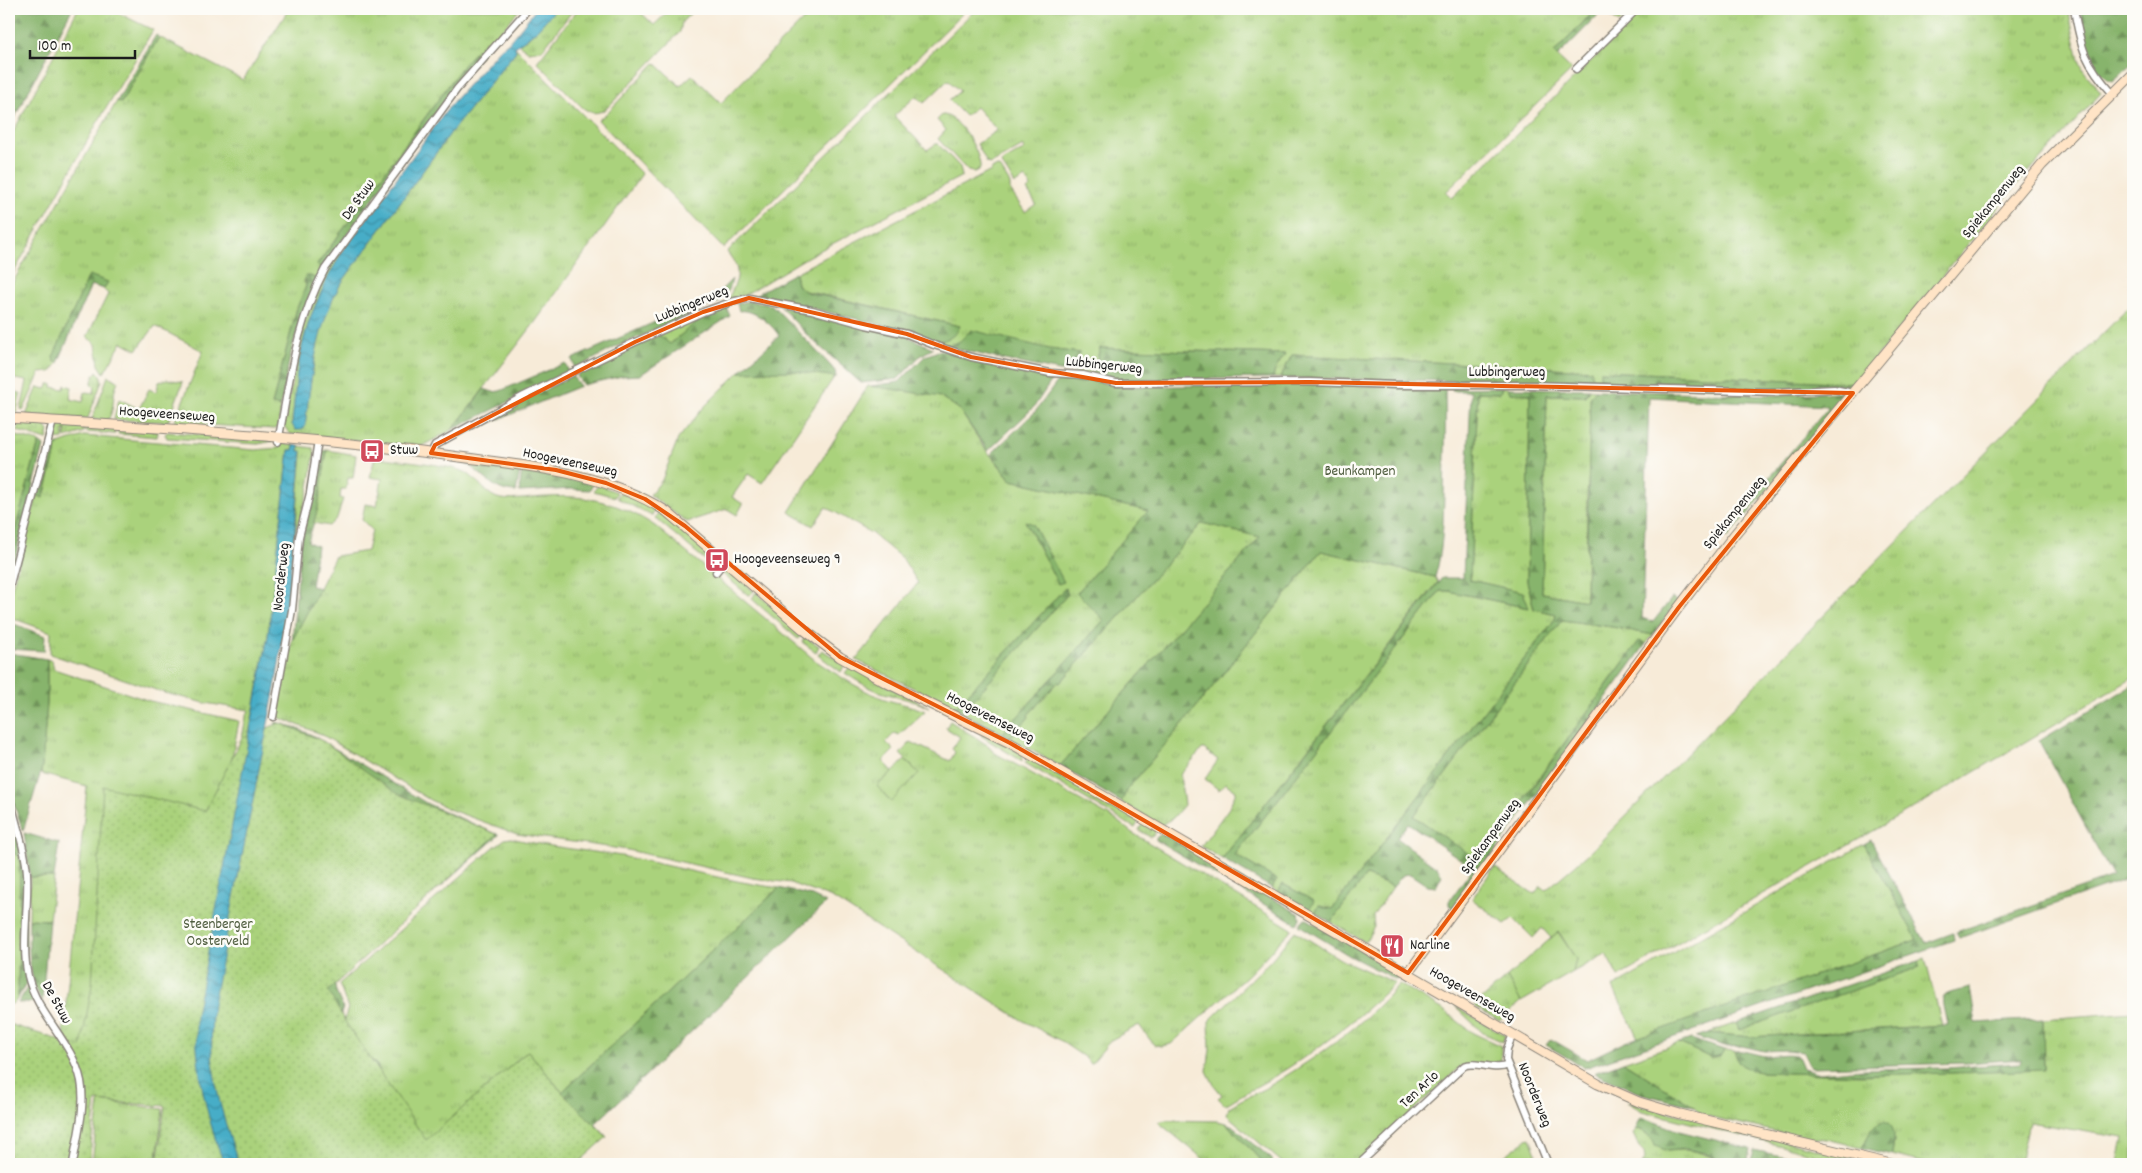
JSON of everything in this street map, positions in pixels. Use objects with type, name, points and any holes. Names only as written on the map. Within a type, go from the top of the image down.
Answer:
[{"type":"main road","name":"Spiekampenweg","points":[[1408,973],[1679,606],[1734,535],[2042,165],[2133,74]]},
{"type":"main road","name":"Hoogeveenseweg","points":[[9,418],[278,439],[318,440],[556,470],[620,488],[645,498],[666,511],[803,629],[840,657],[885,682],[1010,743],[1598,1084],[1639,1102],[1680,1114],[1891,1164]]},
{"type":"street","name":"De Stuw","points":[[278,439],[300,330],[315,289],[325,270],[457,89],[528,9]]},
{"type":"street","points":[[1576,69],[1637,9]]},
{"type":"street","points":[[2074,9],[2084,54],[2093,71],[2113,94]]},
{"type":"street","name":"Lubbingerweg","points":[[431,453],[435,445],[524,396],[610,354],[703,312],[749,298],[812,310],[907,334],[971,357],[1050,373],[1079,374],[1116,383],[1310,382],[1397,385],[1533,385],[1774,392],[1834,389],[1853,393]]},
{"type":"street","points":[[9,588],[53,421]]},
{"type":"street","name":"Noorderweg","points":[[273,717],[292,610],[299,537],[310,493],[318,440]]},
{"type":"street","points":[[716,572],[725,561]]},
{"type":"street","name":"De Stuw","points":[[9,791],[23,842],[26,864],[28,974],[38,1001],[75,1062],[81,1081],[82,1105],[73,1164]]},
{"type":"street","name":"Noorderweg","points":[[1513,1034],[1506,1052],[1508,1065],[1548,1164]]},
{"type":"street","name":"Ten Arlo","points":[[1359,1164],[1467,1065],[1498,1069],[1508,1065]]},
{"type":"highlighted area","points":[[749,298],[907,334],[971,357],[1116,383],[1310,382],[1853,393],[1679,607],[1408,973],[1010,743],[840,657],[685,526],[645,499],[606,483],[556,470],[431,453],[435,445],[635,342],[703,312]]},
{"type":"green space","points":[[9,9],[72,9],[9,128]]},
{"type":"green space","points":[[78,9],[110,9],[153,30],[96,125],[9,281],[9,140]]},
{"type":"green space","points":[[289,9],[520,9],[489,45],[485,41],[465,63],[317,265],[323,268],[317,279],[310,276],[304,280],[306,286],[297,308],[272,405],[281,406],[278,426],[275,429],[174,423],[203,351],[155,326],[137,350],[122,342],[104,373],[99,365],[96,344],[87,337],[108,294],[89,275],[54,361],[58,363],[51,372],[40,373],[23,411],[21,409],[27,381],[9,378],[9,289],[117,101],[121,103],[159,37],[243,80]]},
{"type":"green space","points":[[556,9],[574,9],[542,50],[529,52],[518,44],[522,40],[526,40]]},
{"type":"green space","points":[[578,9],[637,9],[654,25],[671,9],[695,9],[682,22],[680,32],[608,107],[595,113],[582,107],[537,62]]},
{"type":"green space","points":[[814,9],[967,9],[724,248],[598,120],[655,63],[680,86],[692,75],[721,103]]},
{"type":"green space","points":[[976,9],[1596,9],[1554,53],[1572,70],[1446,192],[1452,198],[1644,9],[2068,9],[2079,60],[2084,71],[2101,93],[2014,188],[1855,383],[1601,371],[1600,383],[1594,383],[1590,370],[1292,355],[1280,378],[1273,378],[1275,370],[1284,354],[1100,348],[1093,374],[1066,371],[1080,353],[963,339],[954,344],[942,344],[928,340],[938,341],[960,326],[801,290],[797,284],[795,273],[991,171],[993,168],[999,167],[1001,169],[1010,184],[1010,190],[1025,212],[1036,204],[1027,190],[1031,187],[1025,178],[1015,184],[1001,163],[1025,149],[1023,146],[991,164],[987,163],[977,144],[997,130],[976,107],[965,116],[949,100],[960,91],[948,80],[924,103],[916,96],[894,116],[927,150],[938,144],[960,167],[962,176],[809,256],[743,296],[727,301],[736,282],[737,271],[727,252]]},
{"type":"green space","points":[[1596,9],[1603,10],[1558,56],[1554,53]]},
{"type":"green space","points":[[1601,9],[1634,9],[1619,23]]},
{"type":"green space","points":[[2080,9],[2133,9],[2133,63],[2113,81],[2105,78],[2093,62]]},
{"type":"green space","points":[[156,35],[159,37],[121,103],[117,101]]},
{"type":"green space","points":[[485,41],[489,45],[437,111],[323,268],[319,267],[317,265],[465,63]]},
{"type":"green space","points":[[515,47],[642,174],[536,321],[452,430],[420,447],[290,434],[284,426],[302,328],[326,270],[385,196],[336,264],[317,301],[303,341],[296,382],[292,424],[309,392],[320,330],[327,310],[340,285],[452,131],[516,51]]},
{"type":"green space","points":[[942,115],[948,116],[955,121],[968,136],[980,162],[980,169],[974,172],[968,171],[938,139],[946,130],[937,120]]},
{"type":"green space","points":[[795,273],[797,285],[806,292],[960,326],[957,332],[949,338],[942,341],[933,341],[891,327],[759,297],[758,293]]},
{"type":"green space","points":[[89,275],[108,282],[104,289],[91,285],[58,363],[54,361],[53,357]]},
{"type":"green space","points":[[305,276],[317,279],[294,341],[281,406],[272,405],[297,308],[306,286]]},
{"type":"green space","points":[[732,279],[729,290],[719,302],[616,347],[575,369],[572,359],[711,297]]},
{"type":"green space","points":[[748,301],[772,305],[830,365],[835,371],[836,377],[794,371],[739,372],[779,336],[762,318],[750,312],[739,311],[737,304]]},
{"type":"green space","points":[[2133,303],[2133,678],[1917,806],[1618,977],[1606,954],[1573,972],[1576,959],[1559,932],[1551,938],[1542,928],[1533,938],[1513,918],[1505,924],[1472,899],[1494,867],[1534,894],[1541,886],[1546,890],[1588,854]]},
{"type":"green space","points":[[780,306],[906,336],[933,348],[919,357],[898,379],[861,383],[808,336]]},
{"type":"green space","points":[[726,307],[730,316],[640,375],[622,376],[583,385],[577,376],[579,373],[659,335],[670,344],[706,314]]},
{"type":"green space","points":[[706,314],[669,345],[659,335]]},
{"type":"green space","points":[[971,330],[1050,349],[1080,353],[1066,371],[1060,371],[946,346],[959,342]]},
{"type":"green space","points":[[1100,348],[1285,354],[1275,370],[1273,378],[1124,380],[1093,374]]},
{"type":"green space","points":[[941,350],[968,359],[1054,377],[1034,407],[988,451],[959,409],[941,397],[871,386],[899,382],[925,356]]},
{"type":"green space","points":[[1292,355],[1591,370],[1594,383],[1280,378]]},
{"type":"green space","points":[[565,363],[569,372],[452,430],[484,389],[493,392],[500,391]]},
{"type":"green space","points":[[761,370],[794,371],[835,376],[762,483],[748,474],[732,497],[743,504],[737,515],[727,509],[687,522],[650,495],[662,480],[678,439],[704,407],[739,372]]},
{"type":"green space","points":[[1600,371],[1855,383],[1847,388],[1796,390],[1600,383]]},
{"type":"green space","points":[[97,372],[100,374],[102,381],[88,418],[26,415],[38,387],[46,389],[49,384],[52,384],[52,387],[64,389],[65,385],[72,387],[70,399],[83,402],[85,392],[94,393],[95,386],[91,385]]},
{"type":"green space","points":[[108,376],[118,381],[110,415],[108,420],[92,419]]},
{"type":"green space","points":[[572,376],[580,386],[441,443]]},
{"type":"green space","name":"Beunkampen","points":[[1075,377],[1121,387],[1298,384],[1445,388],[1443,527],[1440,557],[1435,577],[1321,551],[1186,720],[1129,787],[1121,802],[1060,766],[1260,537],[1202,523],[1060,683],[1058,682],[1028,715],[1029,717],[1010,738],[1003,733],[1104,620],[1077,593],[1148,511],[1011,480],[991,454],[1035,412],[1060,378]]},
{"type":"green space","points":[[167,379],[183,382],[168,422],[115,420],[119,399],[139,409],[149,389],[156,392],[159,382]]},
{"type":"green space","points":[[868,386],[934,394],[949,402],[959,409],[983,446],[1011,480],[1149,511],[1077,593],[1104,620],[1003,733],[962,712],[1068,594],[1065,588],[955,708],[856,660],[918,583],[903,559],[871,533],[826,507],[813,526],[789,512]]},
{"type":"green space","points":[[1502,387],[1508,388],[1511,393],[1530,394],[1527,581],[1534,609],[1556,614],[1555,619],[1332,909],[1319,906],[1315,913],[1309,910],[1313,901],[1283,884],[1278,892],[1272,888],[1277,880],[1235,855],[1440,591],[1448,591],[1528,608],[1522,592],[1470,580],[1478,392],[1500,393]]},
{"type":"green space","points":[[1502,387],[1500,393],[1478,392],[1470,580],[1523,592],[1529,608],[1448,591],[1440,591],[1235,855],[1277,880],[1272,888],[1222,859],[1442,578],[1463,578],[1471,391],[1453,391],[1452,388]]},
{"type":"green space","points":[[9,388],[21,393],[16,413],[9,414]]},
{"type":"green space","points":[[1508,388],[1589,389],[1585,396],[1547,395],[1542,593],[1586,601],[1590,396],[1596,390],[1776,395],[1835,392],[1840,393],[1844,398],[1727,539],[1726,533],[1734,519],[1828,406],[1649,397],[1642,618],[1653,622],[1672,598],[1678,601],[1653,635],[1562,620],[1414,816],[1479,861],[1639,641],[1646,644],[1454,908],[1449,905],[1449,901],[1473,868],[1408,823],[1397,838],[1438,868],[1442,875],[1436,887],[1428,886],[1410,874],[1403,875],[1393,887],[1366,876],[1331,922],[1315,913],[1319,906],[1332,909],[1555,619],[1556,614],[1534,609],[1527,581],[1530,394],[1510,393]]},
{"type":"green space","points":[[1589,389],[1596,390],[1587,495],[1586,601],[1542,593],[1547,395],[1585,396]]},
{"type":"green space","points":[[18,421],[45,425],[49,431],[47,440],[18,431]]},
{"type":"green space","points":[[60,424],[65,426],[63,439],[51,440],[54,428]]},
{"type":"green space","points":[[66,425],[84,427],[84,432],[65,438]]},
{"type":"green space","points":[[86,427],[115,429],[115,434],[86,432]]},
{"type":"green space","points":[[118,429],[157,431],[158,433],[157,437],[118,434]]},
{"type":"green space","points":[[167,432],[273,441],[258,444],[167,438],[165,434]]},
{"type":"green space","points":[[9,434],[39,442],[9,553]]},
{"type":"green space","points":[[84,436],[255,450],[278,448],[279,443],[294,445],[293,450],[289,450],[268,636],[208,944],[221,848],[246,717],[249,710],[205,703],[165,693],[50,654],[51,632],[9,617],[9,599],[37,495],[44,497],[58,444]]},
{"type":"green space","points":[[39,442],[44,446],[9,582],[9,553]]},
{"type":"green space","points":[[58,444],[43,498],[37,495],[50,446]]},
{"type":"green space","points":[[299,446],[313,448],[315,452],[308,492],[295,535],[302,452],[299,451]]},
{"type":"green space","points":[[327,450],[356,455],[353,478],[348,478],[346,489],[341,489],[340,498],[343,499],[337,518],[329,526],[314,523]]},
{"type":"green space","points":[[327,450],[318,508],[308,542],[317,546],[311,586],[320,588],[292,641],[301,543],[312,495],[318,456],[321,451]]},
{"type":"green space","points":[[375,457],[457,469],[470,475],[496,498],[512,500],[562,496],[576,497],[617,506],[643,518],[816,661],[845,680],[869,692],[925,711],[899,735],[895,733],[886,742],[894,750],[883,761],[893,771],[877,786],[919,773],[900,754],[911,742],[950,761],[955,752],[952,749],[960,737],[946,728],[950,721],[989,746],[993,752],[1116,820],[1131,832],[1292,929],[1248,975],[1171,1044],[1154,1045],[1139,1025],[1111,1040],[1091,1064],[1059,1040],[1020,1019],[832,898],[790,883],[753,878],[628,850],[517,834],[451,810],[430,800],[321,734],[280,718],[277,713],[292,641],[335,556],[367,551],[372,530],[362,520],[365,504],[377,506],[382,479],[370,477]]},
{"type":"green space","points":[[463,463],[520,470],[516,492],[500,489]]},
{"type":"green space","points":[[522,470],[594,483],[590,490],[571,489],[519,492]]},
{"type":"green space","points":[[598,485],[617,492],[615,497],[594,491]]},
{"type":"green space","points":[[620,492],[655,509],[652,516],[617,498]]},
{"type":"green space","points":[[658,513],[669,519],[720,562],[716,569],[655,518]]},
{"type":"green space","points":[[1025,521],[1033,524],[1064,582],[1058,584]]},
{"type":"green space","points":[[1202,523],[1260,537],[1060,766],[1010,738],[1029,717],[1028,715],[1058,682],[1060,683]]},
{"type":"green space","points":[[1321,551],[1435,577],[1438,582],[1222,859],[1201,846],[1229,808],[1236,791],[1225,783],[1219,790],[1205,779],[1218,760],[1204,749],[1180,775],[1184,805],[1173,818],[1161,825],[1121,802],[1129,787],[1186,720]]},
{"type":"green space","points":[[723,566],[754,591],[748,595],[719,571]]},
{"type":"green space","points":[[1065,588],[1068,594],[962,712],[955,708]]},
{"type":"green space","points":[[756,592],[803,634],[798,639],[752,599]]},
{"type":"green space","points":[[1562,620],[1653,635],[1646,644],[1639,641],[1478,861],[1414,816]]},
{"type":"green space","points":[[9,622],[45,636],[44,651],[9,649]]},
{"type":"green space","points":[[805,637],[819,646],[816,652],[802,642]]},
{"type":"green space","points":[[822,650],[845,664],[841,672],[818,655]]},
{"type":"green space","points":[[9,653],[47,659],[47,703],[42,768],[23,831],[13,801],[9,775]]},
{"type":"green space","points":[[47,659],[52,661],[54,669],[150,701],[239,721],[224,799],[105,897],[88,1018],[78,1061],[63,1034],[87,786],[41,774],[47,703]]},
{"type":"green space","points":[[850,667],[929,707],[879,691],[859,682],[845,673]]},
{"type":"green space","points":[[2133,685],[2133,877],[1959,938],[1956,932],[2113,877],[2039,741]]},
{"type":"green space","points":[[276,722],[312,735],[428,804],[499,835],[334,981],[336,992],[343,1008],[335,1032],[352,1043],[377,1065],[387,1092],[380,1097],[426,1141],[528,1051],[562,1092],[779,888],[812,896],[826,903],[595,1124],[607,1137],[251,1164],[226,990]]},
{"type":"green space","name":"Steenberger Oosterveld","points":[[280,723],[323,741],[398,794],[497,834],[328,991],[346,1023],[426,1140],[528,1051],[562,1092],[607,1137],[577,1164],[157,1164],[165,1106],[96,1101],[89,1164],[9,1164],[9,1024],[81,1047],[92,985],[103,786],[205,811],[242,738]]},
{"type":"green space","points":[[983,733],[1023,754],[1022,761],[981,736]]},
{"type":"green space","points":[[1029,757],[1139,821],[1135,828],[1025,763]]},
{"type":"green space","points":[[905,760],[919,773],[891,802],[877,786]]},
{"type":"green space","points":[[1143,823],[1156,831],[1153,836],[1150,837],[1139,830]]},
{"type":"green space","points":[[9,830],[19,837],[24,866],[27,982],[18,998],[20,856],[9,851]]},
{"type":"green space","points":[[24,833],[59,843],[54,877],[30,877]]},
{"type":"green space","points":[[1162,833],[1299,914],[1300,918],[1297,924],[1156,840]]},
{"type":"green space","points":[[511,838],[621,856],[779,888],[562,1092],[528,1051],[426,1141],[393,1102],[377,1065],[341,1030],[348,1008],[339,984],[494,847],[505,839]]},
{"type":"green space","points":[[1871,840],[1926,943],[1953,933],[1954,940],[1585,1068],[1546,1045],[1551,1039],[1587,1060],[1625,1042],[1916,940],[1864,844]]},
{"type":"green space","points":[[1864,844],[1917,938],[1916,940],[1638,1038],[1613,987]]},
{"type":"green space","points":[[9,851],[20,856],[18,997],[9,1006]]},
{"type":"green space","points":[[1366,876],[1393,887],[1373,916],[1374,927],[1365,942],[1331,922]]},
{"type":"green space","points":[[30,877],[54,877],[49,920],[29,919]]},
{"type":"green space","points":[[1283,884],[1314,901],[1309,910],[1278,892]]},
{"type":"green space","points":[[29,919],[49,920],[42,1002],[31,972]]},
{"type":"green space","points":[[1307,919],[1399,972],[1397,980],[1350,956],[1299,925],[1303,920]]},
{"type":"green space","points":[[1295,931],[1340,959],[1395,983],[1356,1018],[1314,1050],[1285,1070],[1225,1105],[1218,1098],[1222,1095],[1207,1071],[1210,1049],[1209,1021],[1271,960]]},
{"type":"green space","points":[[1558,932],[1576,959],[1573,972],[1521,1002],[1507,977]]},
{"type":"green space","points":[[1925,958],[1942,1025],[1751,1037],[1708,1033],[1736,1023],[1739,1029],[1919,967],[1918,961]]},
{"type":"green space","points":[[1918,961],[1920,967],[1739,1030],[1736,1023]]},
{"type":"green space","points":[[1507,977],[1521,1002],[1499,1021],[1474,1006]]},
{"type":"green space","points":[[1399,984],[1442,1009],[1473,1033],[1501,1046],[1501,1060],[1498,1064],[1461,1066],[1356,1164],[1284,1164],[1227,1115],[1229,1107],[1270,1086],[1341,1038],[1386,999]]},
{"type":"green space","points":[[29,985],[36,1002],[18,1003]]},
{"type":"green space","points":[[1970,988],[1976,1023],[2043,1019],[2044,1070],[1902,1074],[1831,1074],[1760,1072],[1743,1066],[1738,1060],[1735,1051],[1766,1056],[1786,1054],[1798,1056],[1803,1068],[1819,1073],[1863,1069],[1947,1068],[2020,1063],[2021,1059],[1966,1063],[1810,1067],[1803,1052],[1786,1050],[1764,1051],[1742,1046],[1728,1047],[1696,1037],[1708,1033],[1751,1037],[1947,1025],[1943,1007],[1944,997]]},
{"type":"green space","points":[[1455,1006],[1505,1035],[1503,1042],[1483,1033]]},
{"type":"green space","points":[[2133,1012],[2133,1164],[2118,1164],[2123,1138],[2029,1122],[2020,1164],[1929,1164],[1892,1155],[1894,1139],[1873,1129],[1862,1148],[1826,1139],[1798,1137],[1703,1115],[1693,1106],[1623,1062],[1679,1043],[1711,1058],[1721,1055],[1724,1050],[1735,1051],[1735,1054],[1760,1072],[1861,1075],[2044,1069],[2043,1019]]},
{"type":"green space","points":[[1691,1039],[1724,1050],[1721,1055],[1711,1058],[1679,1043]]},
{"type":"green space","points":[[1623,1062],[1693,1106],[1642,1094],[1594,1073]]},
{"type":"green space","points":[[99,1101],[163,1109],[156,1164],[92,1164]]},
{"type":"green space","points":[[1627,1102],[1879,1164],[1854,1164],[1642,1111]]},
{"type":"green space","points":[[1641,1117],[1679,1131],[1750,1149],[1747,1164],[1724,1164],[1705,1153],[1686,1149],[1668,1151],[1655,1146],[1644,1132],[1639,1129],[1635,1131]]},
{"type":"green space","points":[[1166,1120],[1217,1121],[1226,1123],[1264,1164],[1203,1164],[1206,1161],[1158,1122]]},
{"type":"green space","points":[[1884,1121],[1892,1127],[1894,1135],[1892,1155],[1862,1148],[1874,1128]]},
{"type":"green space","points":[[1226,1123],[1233,1126],[1273,1160],[1269,1164],[1264,1164]]},
{"type":"green space","points":[[1638,1129],[1668,1151],[1684,1150],[1697,1152],[1710,1156],[1724,1164],[1642,1164],[1645,1160],[1644,1152],[1639,1147],[1633,1134]]},
{"type":"green space","points":[[1530,1138],[1540,1164],[1494,1164],[1527,1139]]},
{"type":"green space","points":[[1754,1150],[1818,1164],[1750,1164]]},
{"type":"water","points":[[536,9],[556,9],[536,31],[515,47],[516,51],[452,131],[340,285],[325,319],[320,336],[312,372],[305,427],[301,430],[295,430],[292,424],[297,372],[303,342],[310,318],[327,279],[342,252],[452,103],[500,49],[509,42]]},
{"type":"water","points":[[294,445],[299,446],[299,451],[302,451],[287,612],[276,683],[213,1004],[212,1047],[216,1086],[239,1164],[224,1164],[212,1128],[203,1091],[197,1053],[196,1015],[268,636],[289,450],[293,450]]},
{"type":"place","name":"Stuw","points":[[372,451]]},
{"type":"place","name":"Hoogeveenseweg 9","points":[[717,560]]},
{"type":"place","name":"Narline","points":[[1392,946]]}]
